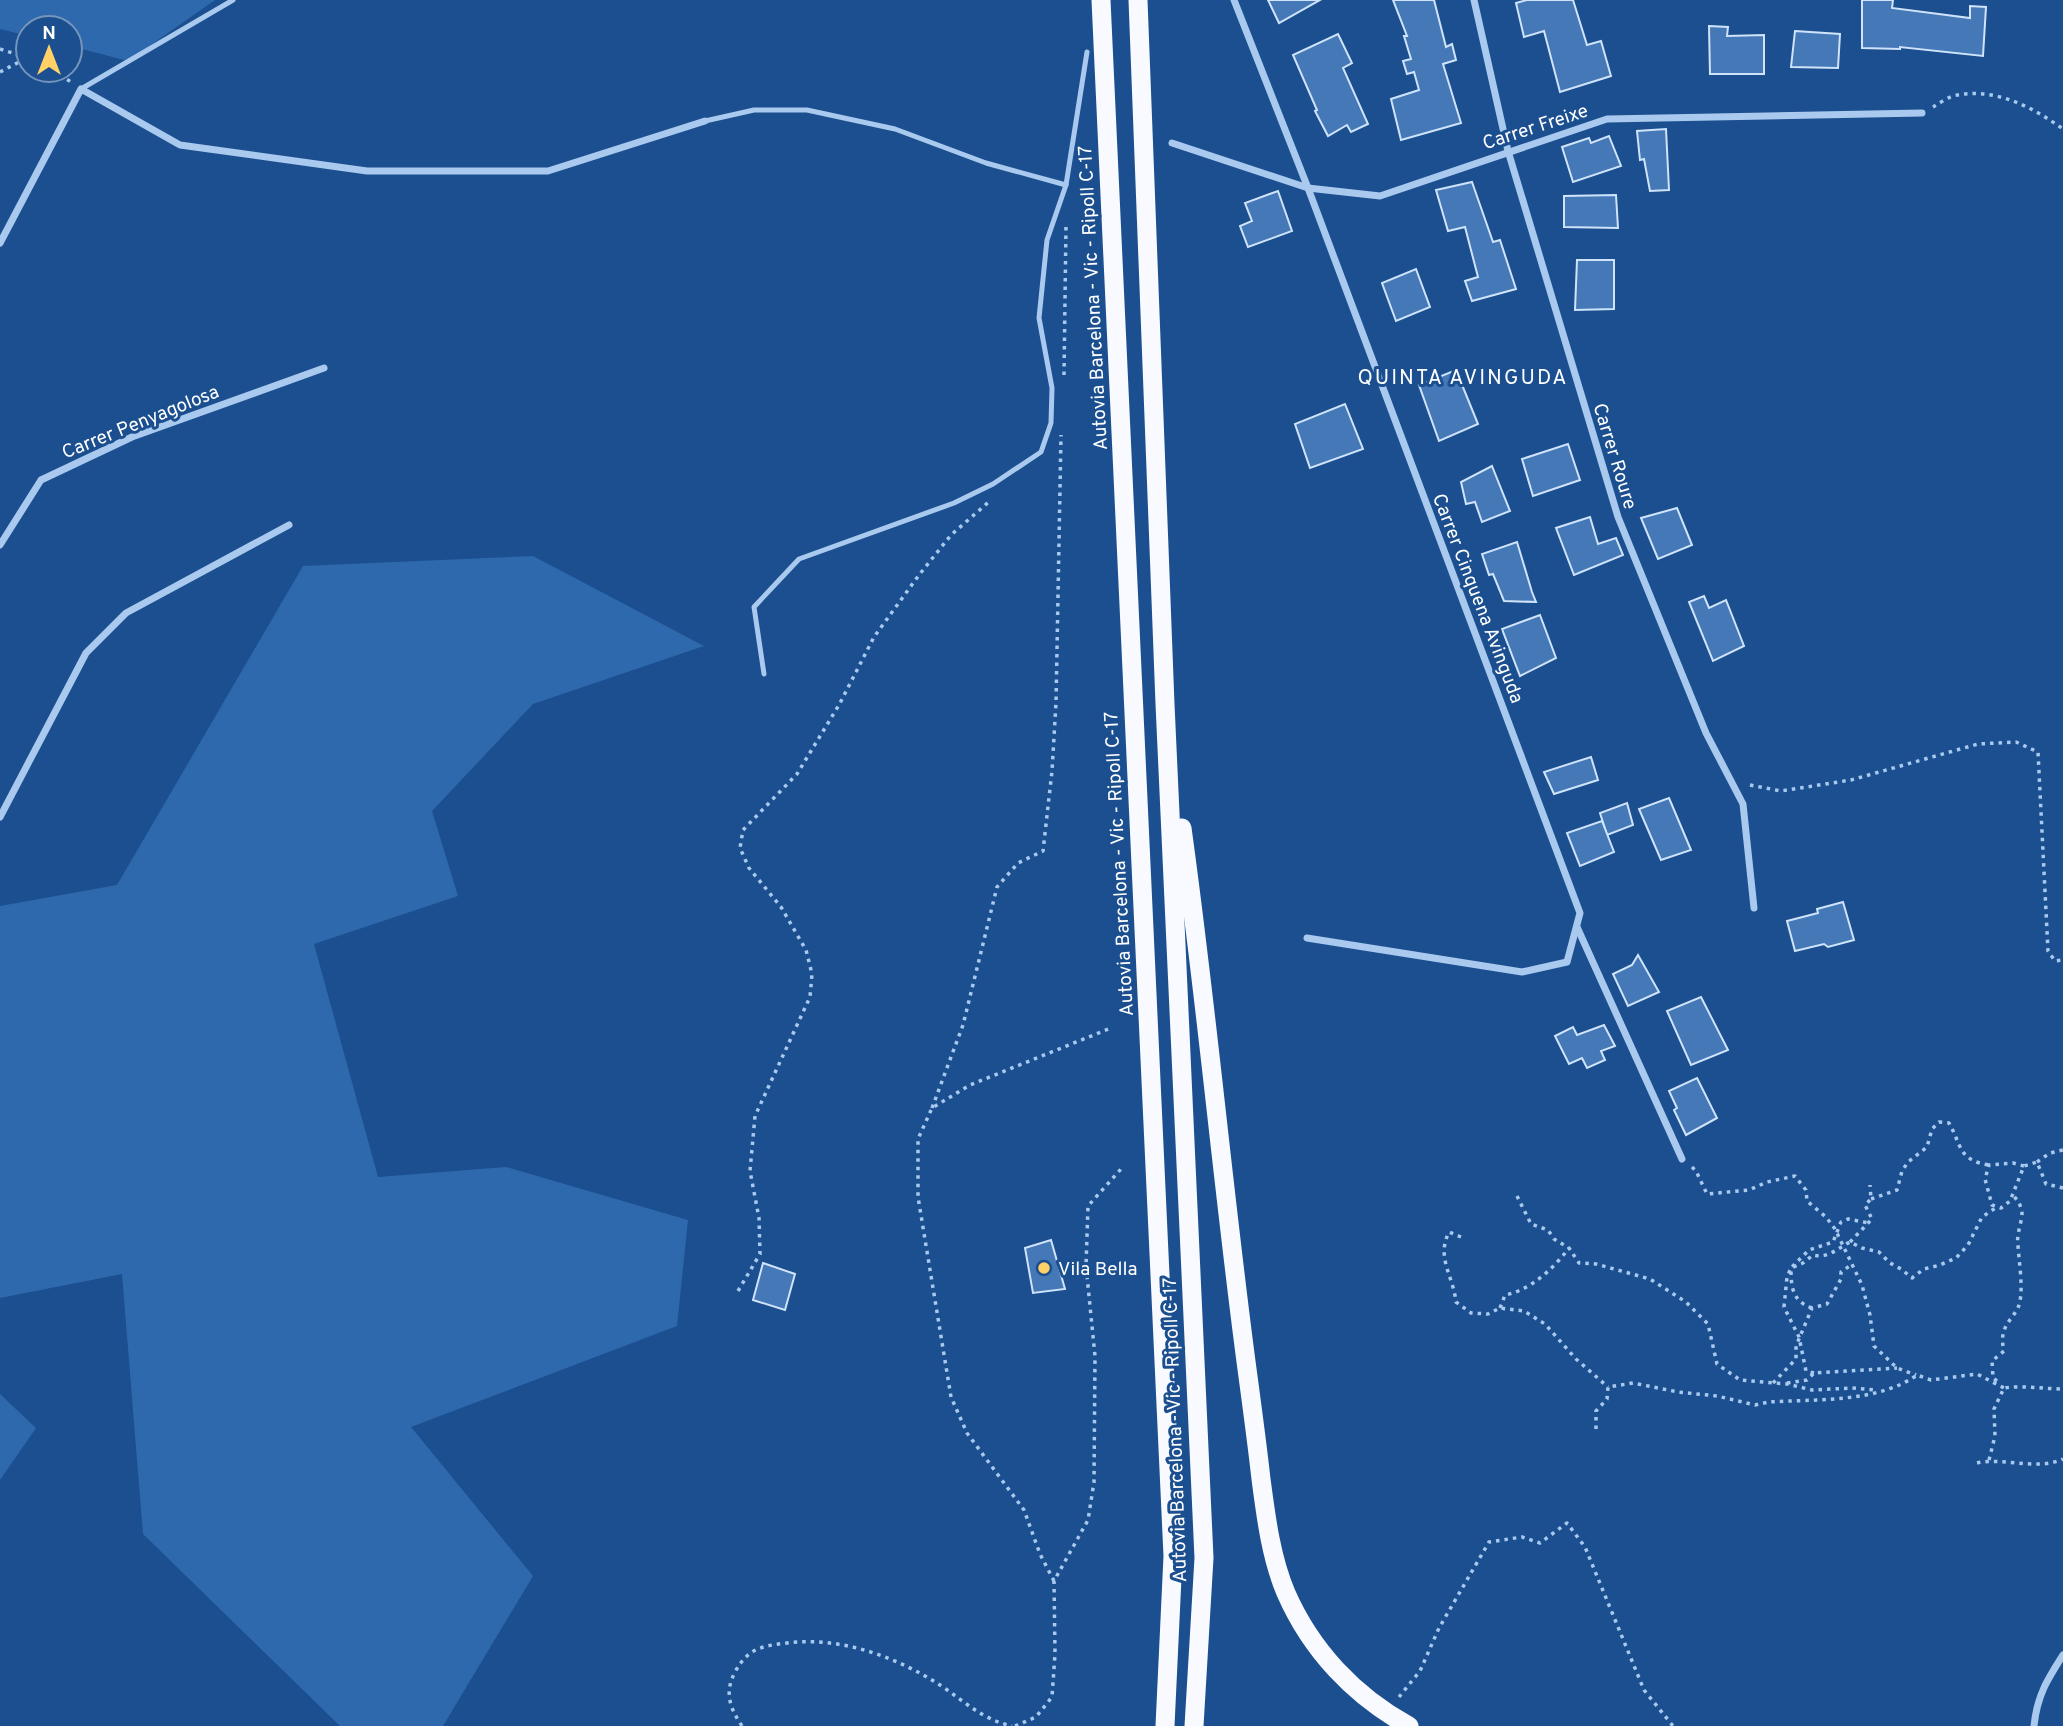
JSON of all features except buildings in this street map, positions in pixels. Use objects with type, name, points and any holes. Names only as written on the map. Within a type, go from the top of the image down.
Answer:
[{"type":"highway","name":"Autovia Barcelona - Vic - Ripoll C-17","points":[[1101,0],[1173,1556],[1165,1726]]},
{"type":"highway","name":"Autovia Barcelona - Vic - Ripoll C-17","points":[[1138,0],[1165,704],[1205,1558],[1194,1726]]},
{"type":"highway","points":[[1165,704],[1204,987],[1239,1310],[1268,1531],[1285,1592],[1314,1646],[1343,1678],[1386,1713],[1409,1726]]},
{"type":"street","name":"Carrer Cinquena Avinguda","points":[[1234,0],[1308,188],[1580,914],[1567,961],[1522,972],[1307,938]]},
{"type":"street","name":"Carrer Roure","points":[[1474,0],[1508,150],[1618,517],[1706,733],[1743,804],[1754,908]]},
{"type":"street","points":[[0,243],[81,89],[180,145],[366,171],[548,171],[705,121]]},
{"type":"street","name":"Carrer Freixe","points":[[1172,143],[1308,188],[1380,196],[1508,150],[1607,119],[1922,113]]},
{"type":"street","name":"Carrer Penyagolosa","points":[[0,545],[41,480],[132,437],[324,368]]},
{"type":"street","points":[[0,817],[86,653],[126,612],[289,525]]},
{"type":"street","points":[[1577,927],[1682,1159]]},
{"type":"street","points":[[2034,1726],[2043,1686],[2063,1655]]},
{"type":"lane","points":[[81,89],[233,0]]},
{"type":"lane","points":[[764,674],[754,607],[799,559],[954,503],[993,484],[1041,452],[1051,423],[1052,388],[1039,318],[1047,240],[1066,185],[1087,52]]},
{"type":"lane","points":[[705,121],[754,110],[807,110],[895,129],[986,163],[1066,185]]},
{"type":"path","points":[[74,84],[81,89]]},
{"type":"path","points":[[1922,113],[1956,95],[1994,95],[2034,108],[2063,129]]},
{"type":"path","points":[[1064,377],[1066,225]]},
{"type":"path","points":[[742,1726],[731,1708],[728,1692],[741,1661],[760,1647],[796,1642],[833,1644],[870,1651],[905,1665],[943,1687],[994,1723],[1014,1726],[1036,1717],[1052,1697],[1054,1581],[1040,1555],[1024,1510],[967,1433],[951,1397],[918,1197],[918,1139],[963,1025],[997,887],[1018,863],[1042,851],[1052,771],[1056,703],[1062,429]]},
{"type":"path","points":[[738,1291],[760,1254],[759,1218],[750,1171],[755,1116],[810,997],[812,974],[806,950],[781,906],[749,868],[740,848],[743,830],[797,774],[839,705],[874,637],[919,575],[951,535],[992,499]]},
{"type":"path","points":[[1728,776],[1755,788],[1781,791],[1851,780],[1978,744],[2015,742],[2038,752],[2048,951],[2055,961],[2063,960]]},
{"type":"path","points":[[932,1108],[970,1085],[1111,1028]]},
{"type":"path","points":[[1791,1268],[1813,1255],[1838,1251],[1850,1242],[1872,1219],[1865,1205],[1871,1199],[1897,1190],[1902,1171],[1908,1162],[1927,1147],[1933,1129],[1939,1122],[1949,1123],[1965,1157],[1975,1162],[2024,1166],[2037,1162],[2050,1153],[2063,1150]]},
{"type":"path","points":[[1682,1159],[1696,1171],[1707,1194],[1749,1190],[1767,1182],[1795,1176],[1806,1189],[1807,1202],[1826,1217],[1838,1235],[1862,1285],[1874,1346],[1897,1368],[1931,1380],[1977,1374],[2004,1388],[2015,1386],[2031,1390],[2063,1390]]},
{"type":"path","points":[[2037,1162],[2046,1184],[2063,1188]]},
{"type":"path","points":[[1989,1165],[1985,1179],[1992,1205],[2001,1208],[2010,1201],[2024,1166]]},
{"type":"path","points":[[1054,1581],[1088,1520],[1094,1482],[1095,1356],[1086,1266],[1088,1206],[1121,1169]]},
{"type":"path","points":[[1870,1185],[1871,1199]]},
{"type":"path","points":[[2004,1388],[1993,1378],[1992,1361],[2004,1351],[2001,1340],[2009,1320],[2021,1303],[2018,1246],[2022,1215],[2020,1202],[2012,1194]]},
{"type":"path","points":[[1517,1196],[1531,1224],[1548,1230],[1554,1239],[1569,1248],[1579,1263],[1650,1279],[1686,1302],[1708,1324],[1717,1364],[1740,1380],[1812,1390],[1880,1390]]},
{"type":"path","points":[[1850,1242],[1880,1252],[1890,1264],[1912,1278],[1924,1269],[1956,1258],[1968,1245],[1982,1217],[1997,1207]]},
{"type":"path","points":[[1869,1223],[1848,1219],[1841,1222],[1833,1242],[1809,1250],[1791,1268],[1787,1277],[1784,1307],[1799,1337],[1806,1371],[1814,1373],[1897,1368]]},
{"type":"path","points":[[1461,1237],[1449,1232],[1442,1250],[1446,1268],[1454,1283],[1456,1302],[1471,1312],[1488,1314],[1500,1308],[1524,1311],[1545,1324],[1576,1359],[1608,1387]]},
{"type":"path","points":[[1500,1308],[1505,1295],[1514,1293],[1541,1277],[1556,1265],[1569,1248]]},
{"type":"path","points":[[1791,1268],[1792,1289],[1796,1299],[1812,1308],[1826,1304],[1841,1279],[1841,1272],[1851,1265]]},
{"type":"path","points":[[1773,1383],[1796,1359],[1796,1346],[1812,1308]]},
{"type":"path","points":[[1783,1384],[1807,1380],[1814,1373]]},
{"type":"path","points":[[1608,1387],[1633,1383],[1717,1396],[1755,1405],[1836,1398],[1905,1384],[1917,1376]]},
{"type":"path","points":[[1596,1429],[1596,1411],[1607,1399],[1608,1387]]},
{"type":"path","points":[[1989,1460],[1995,1436],[1994,1409],[2004,1388]]},
{"type":"path","points":[[1977,1463],[1989,1460],[2018,1464],[2052,1464],[2063,1459]]},
{"type":"path","points":[[1386,1713],[1420,1671],[1439,1628],[1489,1542],[1522,1537],[1540,1543],[1567,1523],[1585,1547],[1644,1690],[1673,1726]]},
{"type":"shaded area","points":[[0,0],[215,0],[128,61],[84,50],[84,14],[14,14],[14,32],[0,29]]},
{"type":"shaded area","points":[[533,556],[704,646],[533,704],[432,811],[458,896],[314,944],[378,1177],[506,1167],[688,1220],[677,1326],[411,1427],[533,1576],[443,1726],[340,1726],[143,1534],[122,1274],[0,1298],[0,906],[117,885],[303,566]]},
{"type":"shaded area","points":[[0,1394],[36,1428],[0,1480]]},
{"type":"place","name":"Vila Bella","points":[[1044,1268]]},
{"type":"district","name":"QUINTA AVINGUDA","points":[[1463,377]]}]
